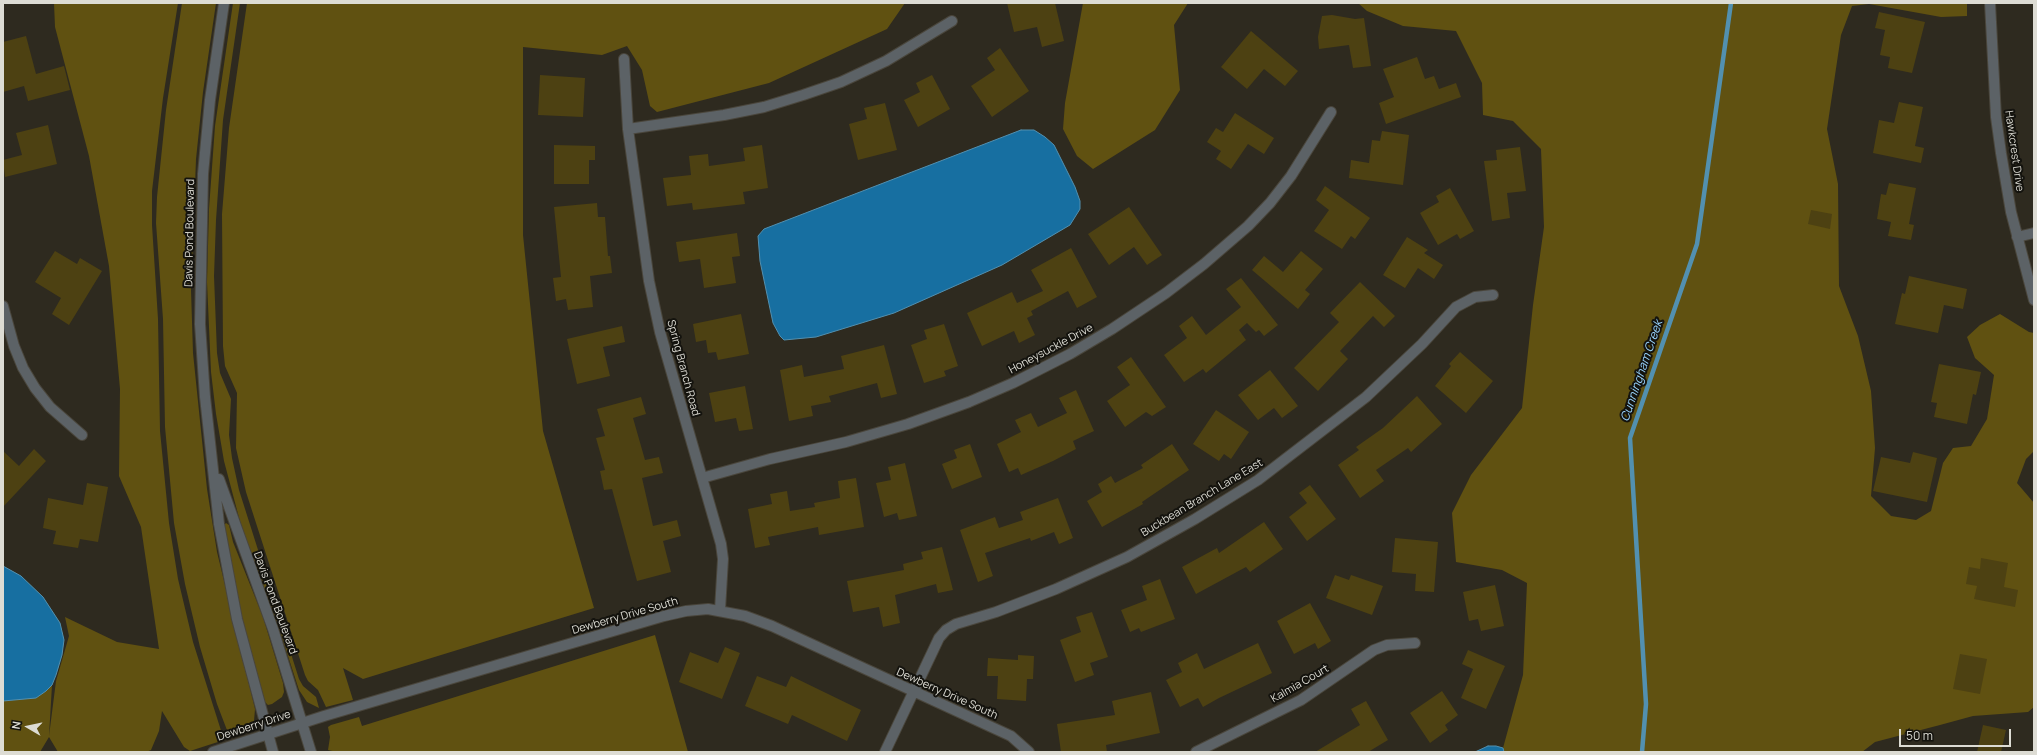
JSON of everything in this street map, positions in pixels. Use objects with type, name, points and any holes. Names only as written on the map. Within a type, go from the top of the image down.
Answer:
[{"type":"street","name":"Davis Pond Boulevard","points":[[224,3],[206,137],[200,249],[200,324],[219,524],[236,612],[273,752]]},
{"type":"street","name":"Hawkcrest Drive","points":[[1990,3],[1996,117],[2002,161],[2017,237],[2034,300]]},
{"type":"street","points":[[628,129],[724,115],[764,107],[803,95],[841,82],[886,60],[952,21]]},
{"type":"street","name":"Spring Branch Road","points":[[624,59],[628,129],[650,281],[660,332],[722,551],[720,610]]},
{"type":"street","name":"Honeysuckle Drive","points":[[702,478],[770,459],[846,442],[908,424],[969,402],[1013,383],[1070,354],[1112,329],[1166,293],[1204,264],[1248,226],[1270,202],[1290,176],[1331,112]]},
{"type":"street","points":[[2017,237],[2034,233]]},
{"type":"street","name":"Buckbean Branch Lane East","points":[[885,752],[939,638],[946,630],[956,624],[996,612],[1063,586],[1127,557],[1195,519],[1258,480],[1360,402],[1422,344],[1456,307],[1475,297],[1494,295]]},
{"type":"street","points":[[3,306],[14,346],[23,368],[35,388],[50,407],[82,434]]},
{"type":"street","name":"Davis Pond Boulevard","points":[[214,464],[238,536],[273,629],[311,752]]},
{"type":"street","name":"Dewberry Drive South","points":[[302,723],[664,616],[686,611],[720,610],[745,616],[772,626],[1011,736],[1029,752]]},
{"type":"street","name":"Kalmia Court","points":[[1196,752],[1301,700],[1374,650],[1387,644],[1415,643]]},
{"type":"street","name":"Dewberry Drive","points":[[213,752],[302,723]]},
{"type":"shaded area","points":[[54,3],[178,3],[163,98],[152,191],[152,225],[158,319],[160,431],[169,523],[178,579],[193,642],[224,740],[190,751],[184,747],[162,711],[159,731],[151,750],[146,752],[58,752],[49,737],[40,752],[3,752],[3,566],[21,576],[43,597],[60,623],[64,640],[62,655],[52,685],[49,736],[56,681],[69,636],[65,617],[117,642],[159,649],[141,527],[119,476],[120,389],[109,266],[89,156],[55,27]]},
{"type":"shaded area","points":[[182,3],[216,3],[203,92],[196,159],[191,290],[193,353],[207,489],[217,552],[255,709],[254,721],[251,727],[247,731],[230,738],[217,704],[200,647],[185,584],[174,523],[165,427],[163,319],[156,223],[157,197],[166,110]]},
{"type":"shaded area","points":[[233,3],[240,3],[223,120],[216,220],[214,276],[217,353],[220,373],[231,399],[229,435],[239,490],[299,679],[303,686],[316,697],[319,708],[307,702],[299,690],[276,619],[242,529],[224,461],[216,414],[211,372],[207,282],[209,209],[215,126]]},
{"type":"shaded area","points":[[247,3],[905,3],[887,29],[769,83],[657,112],[650,106],[642,70],[627,46],[602,55],[523,47],[523,235],[543,431],[594,608],[363,679],[343,668],[353,700],[326,707],[318,690],[308,681],[305,675],[246,492],[236,448],[237,393],[225,366],[223,346],[222,214],[229,128]]},
{"type":"shaded area","points":[[1083,3],[1188,3],[1174,25],[1180,90],[1155,130],[1093,169],[1077,156],[1063,129],[1065,103]]},
{"type":"shaded area","points":[[1358,3],[1967,3],[1967,16],[1941,17],[1869,4],[1852,6],[1841,35],[1827,129],[1838,184],[1839,286],[1858,336],[1871,391],[1875,448],[1871,496],[1891,516],[1916,520],[1931,511],[1943,463],[1953,448],[1971,446],[1987,419],[1994,375],[1975,358],[1967,337],[1980,325],[2000,314],[2029,332],[2034,333],[2034,451],[2026,459],[2017,483],[2034,503],[2034,707],[2028,712],[1973,716],[1875,742],[1862,752],[1504,752],[1503,748],[1523,675],[1527,583],[1502,570],[1456,562],[1452,513],[1471,475],[1522,408],[1533,305],[1544,227],[1541,149],[1513,121],[1483,115],[1482,83],[1456,31],[1403,26],[1367,11]]},
{"type":"shaded area","points":[[226,523],[229,525],[233,542],[263,617],[283,683],[284,692],[282,697],[268,705],[265,702],[241,615],[224,525]]},
{"type":"shaded area","points":[[655,635],[688,752],[337,752],[328,750],[330,737],[328,727],[331,725],[359,717],[362,726]]},
{"type":"water","points":[[1021,130],[1034,130],[1054,145],[1075,187],[1080,201],[1080,209],[1070,225],[1002,265],[894,313],[816,337],[784,340],[780,336],[773,323],[760,261],[758,236],[764,229]]},
{"type":"water","points":[[3,566],[21,576],[43,597],[60,623],[64,640],[62,655],[56,675],[52,685],[36,698],[3,701]]},
{"type":"water","points":[[1488,746],[1503,748],[1504,752],[1475,752]]},
{"type":"building","points":[[1007,3],[1055,3],[1064,41],[1042,47],[1037,27],[1014,32]]},
{"type":"building","points":[[1879,12],[1925,22],[1912,73],[1888,68],[1890,57],[1880,55],[1885,30],[1875,28]]},
{"type":"building","points":[[1332,15],[1355,19],[1364,18],[1371,66],[1353,68],[1349,45],[1319,49],[1318,37],[1322,16]]},
{"type":"building","points":[[1251,31],[1298,71],[1285,86],[1264,69],[1247,89],[1221,67]]},
{"type":"building","points":[[26,36],[36,74],[64,66],[70,90],[28,101],[24,86],[3,92],[3,42]]},
{"type":"building","points":[[1000,48],[1029,91],[992,117],[971,86],[995,70],[987,58]]},
{"type":"building","points":[[1417,57],[1425,79],[1434,76],[1439,89],[1456,83],[1461,97],[1386,124],[1379,103],[1394,97],[1383,69]]},
{"type":"building","points":[[540,75],[585,78],[583,117],[538,115]]},
{"type":"building","points":[[932,75],[950,109],[918,127],[904,100],[920,92],[916,83]]},
{"type":"building","points":[[1899,102],[1923,107],[1915,146],[1924,148],[1921,163],[1873,153],[1879,120],[1894,123]]},
{"type":"building","points":[[885,103],[897,150],[858,160],[849,124],[867,119],[864,108]]},
{"type":"building","points":[[1235,113],[1274,138],[1264,154],[1248,144],[1231,169],[1216,159],[1221,151],[1207,142],[1216,128],[1223,132]]},
{"type":"building","points":[[48,125],[57,164],[5,177],[3,160],[22,155],[16,133]]},
{"type":"building","points":[[1382,131],[1409,135],[1403,185],[1349,178],[1351,160],[1369,163],[1372,140],[1380,141]]},
{"type":"building","points":[[554,145],[595,146],[595,160],[589,160],[589,184],[554,184]]},
{"type":"building","points":[[762,145],[768,188],[743,192],[745,204],[693,210],[692,203],[667,206],[663,178],[691,175],[689,156],[708,154],[709,166],[745,161],[743,148]]},
{"type":"building","points":[[1520,147],[1526,191],[1507,193],[1510,218],[1492,221],[1484,161],[1497,160],[1496,150]]},
{"type":"building","points":[[1889,183],[1916,188],[1909,224],[1914,225],[1911,240],[1888,236],[1891,222],[1877,219],[1881,194],[1886,195]]},
{"type":"building","points":[[1325,186],[1370,218],[1355,239],[1351,236],[1342,249],[1314,231],[1329,210],[1316,200]]},
{"type":"building","points":[[1450,188],[1474,231],[1460,239],[1457,234],[1438,245],[1420,213],[1439,202],[1436,196]]},
{"type":"building","points":[[597,203],[598,217],[605,217],[608,256],[610,256],[612,273],[590,276],[593,307],[568,310],[566,299],[556,301],[553,278],[561,277],[554,207]]},
{"type":"building","points":[[1129,207],[1162,255],[1147,265],[1134,247],[1109,265],[1088,234]]},
{"type":"building","points":[[1811,210],[1832,214],[1830,229],[1808,224]]},
{"type":"building","points":[[737,233],[740,256],[732,257],[736,283],[704,288],[700,259],[679,262],[676,242]]},
{"type":"building","points":[[1407,237],[1428,250],[1424,253],[1443,265],[1434,279],[1418,268],[1405,288],[1383,275]]},
{"type":"building","points":[[1071,248],[1097,297],[1077,308],[1068,291],[1031,311],[1033,315],[1027,318],[1035,335],[1019,343],[1014,331],[982,346],[967,313],[1012,292],[1017,303],[1043,291],[1031,270]]},
{"type":"building","points":[[55,251],[77,264],[80,258],[102,271],[69,325],[52,314],[61,298],[35,282]]},
{"type":"building","points":[[1301,251],[1323,269],[1305,290],[1310,294],[1298,309],[1252,270],[1264,256],[1283,272]]},
{"type":"building","points":[[1909,276],[1967,289],[1963,309],[1944,305],[1938,333],[1895,324],[1902,293],[1905,294]]},
{"type":"building","points":[[1241,278],[1278,325],[1264,336],[1259,330],[1256,332],[1247,323],[1239,330],[1246,340],[1206,373],[1203,369],[1184,382],[1164,355],[1187,338],[1179,326],[1192,316],[1206,335],[1241,307],[1226,289]]},
{"type":"building","points":[[1360,282],[1395,316],[1384,327],[1373,316],[1340,351],[1348,359],[1318,391],[1294,368],[1339,322],[1330,313]]},
{"type":"building","points":[[741,314],[749,354],[718,360],[716,352],[708,353],[706,340],[696,342],[693,324]]},
{"type":"building","points":[[944,324],[958,366],[944,371],[946,376],[924,383],[911,345],[927,339],[924,330]]},
{"type":"building","points":[[622,326],[625,342],[603,347],[610,376],[577,384],[567,339]]},
{"type":"building","points":[[884,345],[897,394],[881,398],[877,383],[829,396],[831,402],[811,406],[813,416],[789,421],[780,370],[802,365],[804,377],[844,369],[841,356]]},
{"type":"building","points":[[1460,352],[1493,381],[1466,413],[1435,386],[1451,366],[1449,364]]},
{"type":"building","points":[[1131,357],[1166,407],[1152,416],[1146,412],[1125,427],[1107,401],[1130,385],[1117,367]]},
{"type":"building","points":[[1939,364],[1981,372],[1976,395],[1973,394],[1967,424],[1934,417],[1937,403],[1931,402]]},
{"type":"building","points":[[1270,370],[1298,406],[1282,418],[1274,408],[1258,420],[1238,395]]},
{"type":"building","points":[[745,386],[753,429],[739,431],[736,418],[715,422],[709,393]]},
{"type":"building","points":[[1076,390],[1094,431],[1073,441],[1076,449],[1053,461],[1021,475],[1018,468],[1009,472],[997,444],[1021,432],[1015,420],[1031,413],[1038,427],[1067,413],[1059,398]]},
{"type":"building","points":[[1417,396],[1442,424],[1411,452],[1408,448],[1376,470],[1384,481],[1360,498],[1338,465],[1359,450],[1356,447],[1383,428]]},
{"type":"building","points":[[641,397],[646,414],[633,418],[645,460],[659,457],[663,473],[642,478],[653,526],[677,520],[681,536],[663,541],[671,572],[637,581],[612,489],[604,490],[600,471],[605,470],[596,438],[605,436],[597,409]]},
{"type":"building","points":[[1216,410],[1249,432],[1231,459],[1224,454],[1219,461],[1193,444]]},
{"type":"building","points":[[970,444],[982,477],[952,489],[942,464],[957,458],[954,450]]},
{"type":"building","points":[[1172,444],[1189,470],[1142,502],[1143,504],[1102,527],[1087,501],[1102,492],[1098,484],[1111,476],[1115,483],[1143,468],[1141,465]]},
{"type":"building","points":[[34,449],[46,461],[3,507],[3,451],[19,466]]},
{"type":"building","points":[[1913,452],[1937,458],[1927,502],[1873,491],[1881,457],[1910,463]]},
{"type":"building","points":[[905,463],[917,516],[899,520],[897,513],[884,517],[876,483],[891,480],[888,467]]},
{"type":"building","points":[[856,478],[864,527],[819,535],[818,527],[768,537],[770,545],[755,548],[748,509],[772,504],[770,494],[787,491],[790,511],[815,507],[814,503],[840,498],[838,481]]},
{"type":"building","points":[[87,483],[108,487],[98,542],[80,539],[78,548],[53,544],[56,531],[43,528],[48,498],[83,505]]},
{"type":"building","points":[[1310,485],[1336,519],[1307,541],[1289,517],[1307,503],[1299,493]]},
{"type":"building","points":[[1058,498],[1073,538],[1059,544],[1054,532],[1031,541],[1030,538],[985,553],[993,576],[978,582],[960,530],[995,517],[999,528],[1023,520],[1020,512]]},
{"type":"building","points":[[1264,522],[1283,549],[1250,572],[1246,567],[1196,594],[1182,567],[1217,548],[1219,553]]},
{"type":"building","points":[[1395,538],[1438,542],[1434,592],[1415,591],[1416,574],[1392,572]]},
{"type":"building","points":[[942,547],[953,590],[938,593],[936,584],[895,595],[900,623],[883,627],[879,607],[853,612],[847,581],[904,570],[903,564],[923,559],[921,552]]},
{"type":"building","points":[[1981,558],[2008,563],[2004,587],[2018,590],[2015,607],[1974,599],[1977,586],[1966,584],[1969,567],[1980,569]]},
{"type":"building","points":[[1335,575],[1349,580],[1351,575],[1383,586],[1372,615],[1326,598]]},
{"type":"building","points":[[1160,579],[1175,619],[1141,632],[1139,628],[1130,632],[1121,610],[1147,600],[1142,586]]},
{"type":"building","points":[[1495,585],[1504,626],[1481,631],[1478,619],[1469,621],[1463,592]]},
{"type":"building","points":[[1310,603],[1331,641],[1318,649],[1315,643],[1294,654],[1277,621]]},
{"type":"building","points":[[1092,612],[1108,657],[1090,663],[1094,675],[1075,682],[1060,640],[1081,632],[1076,617]]},
{"type":"building","points":[[1258,643],[1272,673],[1203,707],[1198,698],[1180,707],[1166,680],[1182,672],[1178,663],[1197,653],[1204,669]]},
{"type":"building","points":[[725,647],[740,653],[722,699],[679,682],[690,652],[718,663]]},
{"type":"building","points":[[1468,650],[1505,666],[1486,709],[1461,698],[1473,669],[1462,664]]},
{"type":"building","points":[[1960,654],[1987,659],[1980,694],[1953,689]]},
{"type":"building","points":[[1018,655],[1034,656],[1033,679],[1027,679],[1026,701],[997,699],[998,676],[987,676],[988,658],[1018,660]]},
{"type":"building","points":[[757,676],[786,687],[791,676],[861,710],[847,741],[792,715],[788,724],[745,706]]},
{"type":"building","points":[[1442,691],[1458,715],[1445,725],[1448,730],[1430,743],[1410,713]]},
{"type":"building","points":[[1151,692],[1160,733],[1106,745],[1107,752],[1061,752],[1057,724],[1115,715],[1112,701]]},
{"type":"building","points":[[1366,701],[1388,740],[1368,752],[1315,752],[1360,725],[1351,709]]},
{"type":"building","points":[[1983,725],[2006,730],[2001,752],[1977,752]]},
{"type":"waterway","name":"Cunningham Creek","points":[[1642,752],[1646,704],[1630,438],[1697,244],[1731,3]]}]
